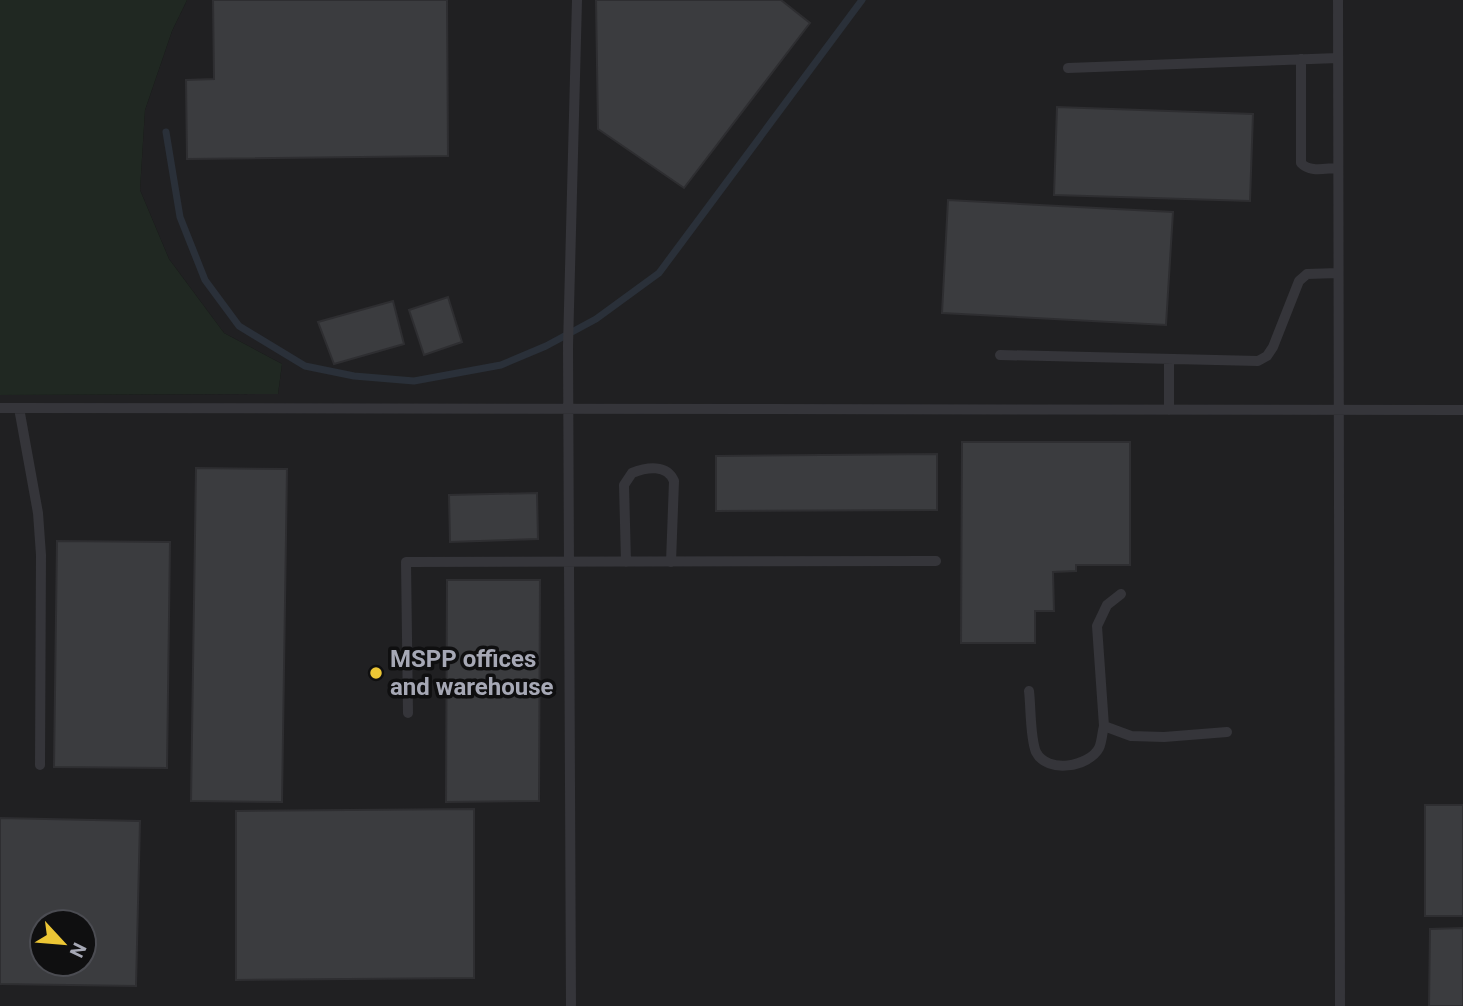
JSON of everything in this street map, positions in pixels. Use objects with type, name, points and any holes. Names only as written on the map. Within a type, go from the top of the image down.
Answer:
[{"type":"lane","points":[[570,1006],[568,346],[578,0]]},
{"type":"lane","points":[[1338,0],[1340,1006]]},
{"type":"lane","points":[[1068,68],[1338,58]]},
{"type":"lane","points":[[1301,59],[1301,163],[1303,167],[1311,170],[1338,168]]},
{"type":"lane","points":[[1000,355],[1258,360],[1267,356],[1273,347],[1298,281],[1307,274],[1338,273]]},
{"type":"lane","points":[[1169,359],[1169,410]]},
{"type":"lane","points":[[0,408],[1463,410]]},
{"type":"lane","points":[[19,408],[39,527],[40,765]]},
{"type":"lane","points":[[626,562],[624,485],[632,473],[644,469],[664,469],[671,473],[674,481],[671,562]]},
{"type":"lane","points":[[408,713],[406,562],[936,561]]},
{"type":"lane","points":[[1029,691],[1035,748],[1041,758],[1062,766],[1082,763],[1099,748],[1104,726],[1097,626],[1107,605],[1121,594]]},
{"type":"lane","points":[[1104,726],[1130,736],[1164,737],[1227,732]]},
{"type":"shaded area","points":[[0,0],[187,0],[172,31],[145,110],[140,190],[169,259],[224,333],[282,364],[278,394],[0,395]]},
{"type":"shaded area","points":[[187,0],[1463,0],[1463,1006],[0,1006],[0,395],[278,394],[282,364],[224,333],[169,259],[140,190],[145,110],[172,31]]},
{"type":"building","points":[[213,0],[447,0],[448,156],[187,159],[186,80],[214,79]]},
{"type":"building","points":[[596,0],[781,0],[810,23],[684,188],[598,129]]},
{"type":"building","points":[[1057,107],[1253,114],[1250,201],[1054,195]]},
{"type":"building","points":[[948,200],[1173,212],[1166,325],[942,313]]},
{"type":"building","points":[[448,297],[462,342],[424,355],[409,310]]},
{"type":"building","points":[[393,301],[404,344],[334,364],[318,322]]},
{"type":"building","points":[[962,442],[1130,442],[1130,565],[1076,565],[1076,571],[1053,572],[1054,611],[1035,611],[1035,643],[961,643]]},
{"type":"building","points":[[937,454],[937,510],[716,511],[716,456]]},
{"type":"building","points":[[196,468],[287,469],[282,802],[191,801]]},
{"type":"building","points":[[537,493],[538,539],[450,542],[449,495]]},
{"type":"building","points":[[57,541],[170,542],[167,768],[54,767]]},
{"type":"building","points":[[447,580],[540,580],[539,801],[446,802]]},
{"type":"building","points":[[1425,805],[1463,805],[1463,916],[1425,916]]},
{"type":"building","points":[[474,809],[474,978],[236,980],[236,811]]},
{"type":"building","points":[[0,818],[140,821],[136,986],[0,984]]},
{"type":"building","points":[[1463,928],[1463,1006],[1429,1006],[1430,929]]},
{"type":"waterway","points":[[166,132],[180,217],[205,280],[239,326],[305,366],[354,376],[414,381],[501,365],[546,346],[596,319],[659,273],[862,0]]},
{"type":"place","name":"MSPP offices and warehouse","points":[[376,673]]}]
